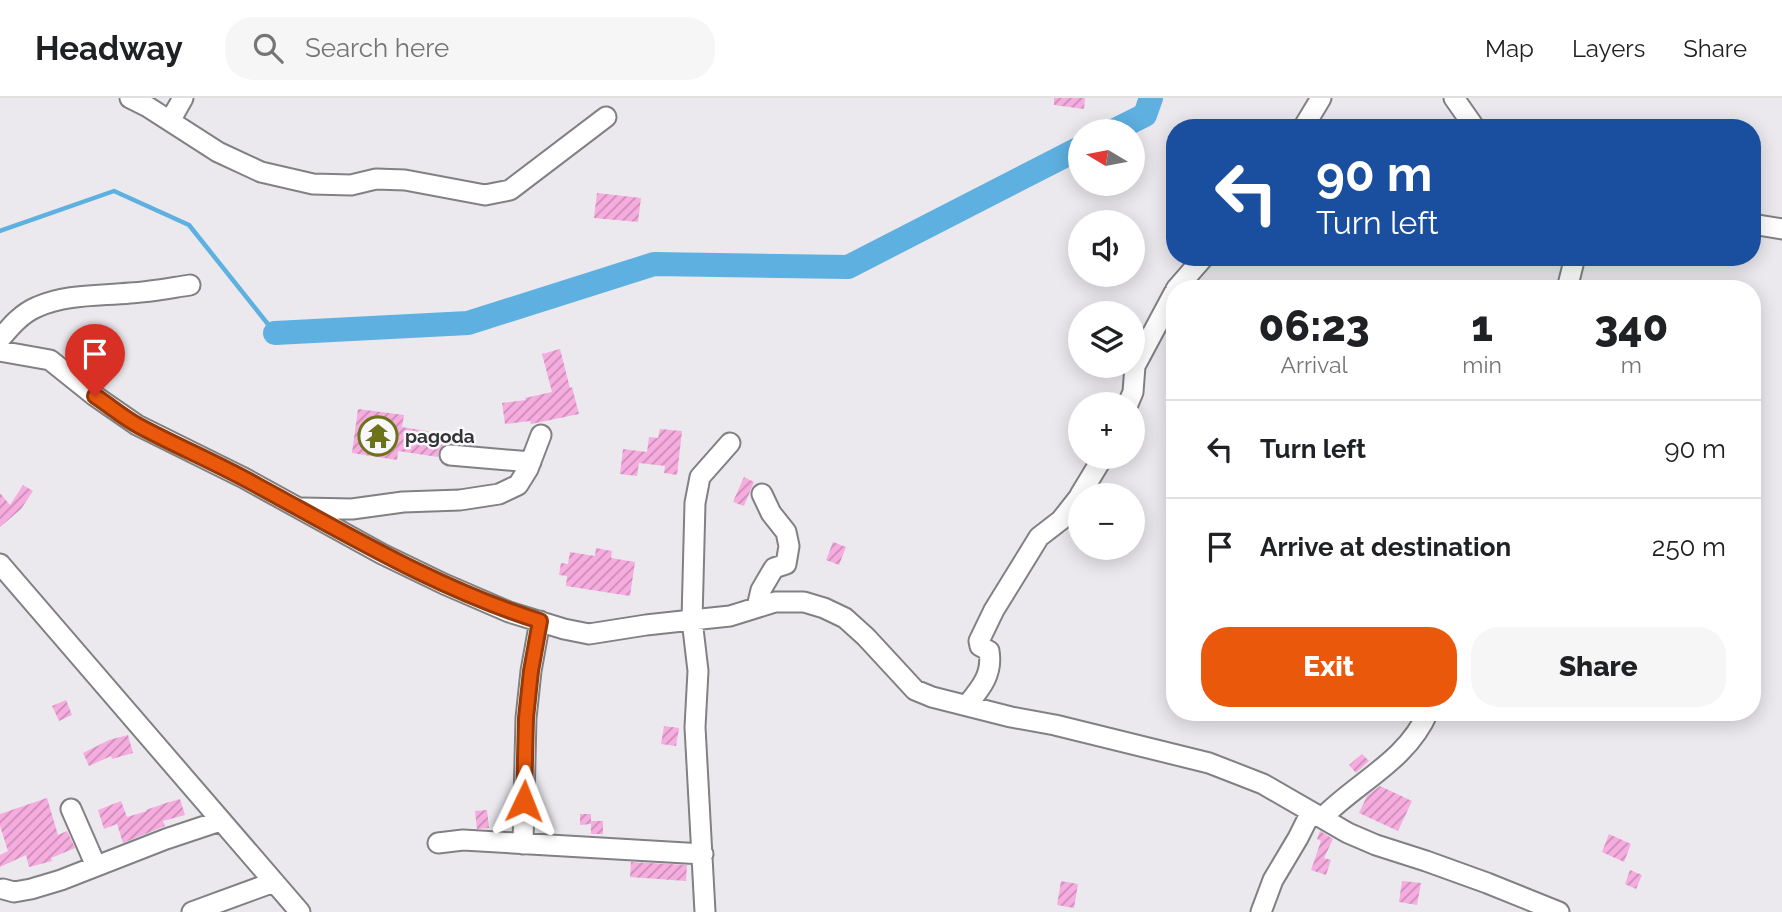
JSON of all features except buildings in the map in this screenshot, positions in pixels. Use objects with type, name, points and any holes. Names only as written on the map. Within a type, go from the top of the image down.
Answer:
[{"type":"street","points":[[130,98],[218,152],[261,172],[313,184],[351,185],[376,179],[405,180],[485,195],[510,190],[606,117]]},
{"type":"street","points":[[170,121],[183,98]]},
{"type":"street","points":[[1308,119],[1321,98]]},
{"type":"street","points":[[1454,98],[1469,119]]},
{"type":"street","points":[[1761,226],[1782,229]]},
{"type":"street","points":[[1184,280],[1196,266]]},
{"type":"street","points":[[0,339],[34,307],[48,303],[66,298],[190,285]]},
{"type":"street","points":[[1133,392],[1135,366],[1166,308]]},
{"type":"street","points":[[0,351],[50,360],[137,425],[244,478],[382,554],[509,612],[589,634],[646,625],[730,617],[775,602],[804,603],[824,608],[845,618],[915,690],[932,697],[1011,717],[1055,725],[1209,763],[1263,784],[1348,833],[1376,845],[1487,883],[1559,912]]},
{"type":"street","points":[[299,508],[352,509],[499,494],[518,485],[531,462],[541,435]]},
{"type":"street","points":[[705,912],[695,727],[698,671],[692,620],[695,503],[700,477],[730,443]]},
{"type":"street","points":[[450,455],[531,462]]},
{"type":"street","points":[[757,607],[761,590],[774,568],[786,564],[789,546],[786,532],[771,513],[762,494]]},
{"type":"street","points":[[967,705],[987,677],[989,651],[980,646],[979,640],[993,610],[1039,537],[1068,511]]},
{"type":"street","points":[[0,564],[300,912]]},
{"type":"street","points":[[523,844],[526,718],[540,621]]},
{"type":"street","points":[[1261,912],[1273,880],[1317,815],[1361,786],[1406,748],[1422,721]]},
{"type":"street","points":[[71,809],[96,866]]},
{"type":"street","points":[[3,889],[14,892],[61,880],[220,821]]},
{"type":"street","points":[[438,843],[463,840],[703,854]]},
{"type":"street","points":[[192,912],[274,882]]},
{"type":"waterway","points":[[1137,119],[1145,115],[1151,98]]},
{"type":"waterway","points":[[275,333],[468,323],[654,264],[848,267],[1068,154]]},
{"type":"waterway","points":[[0,231],[114,191],[189,225],[275,333]]},
{"type":"place","name":"pagoda","points":[[378,436]]},
{"type":"route","points":[[95,396],[137,425],[244,478],[382,554],[509,612],[540,621],[526,718],[524,801]]}]
